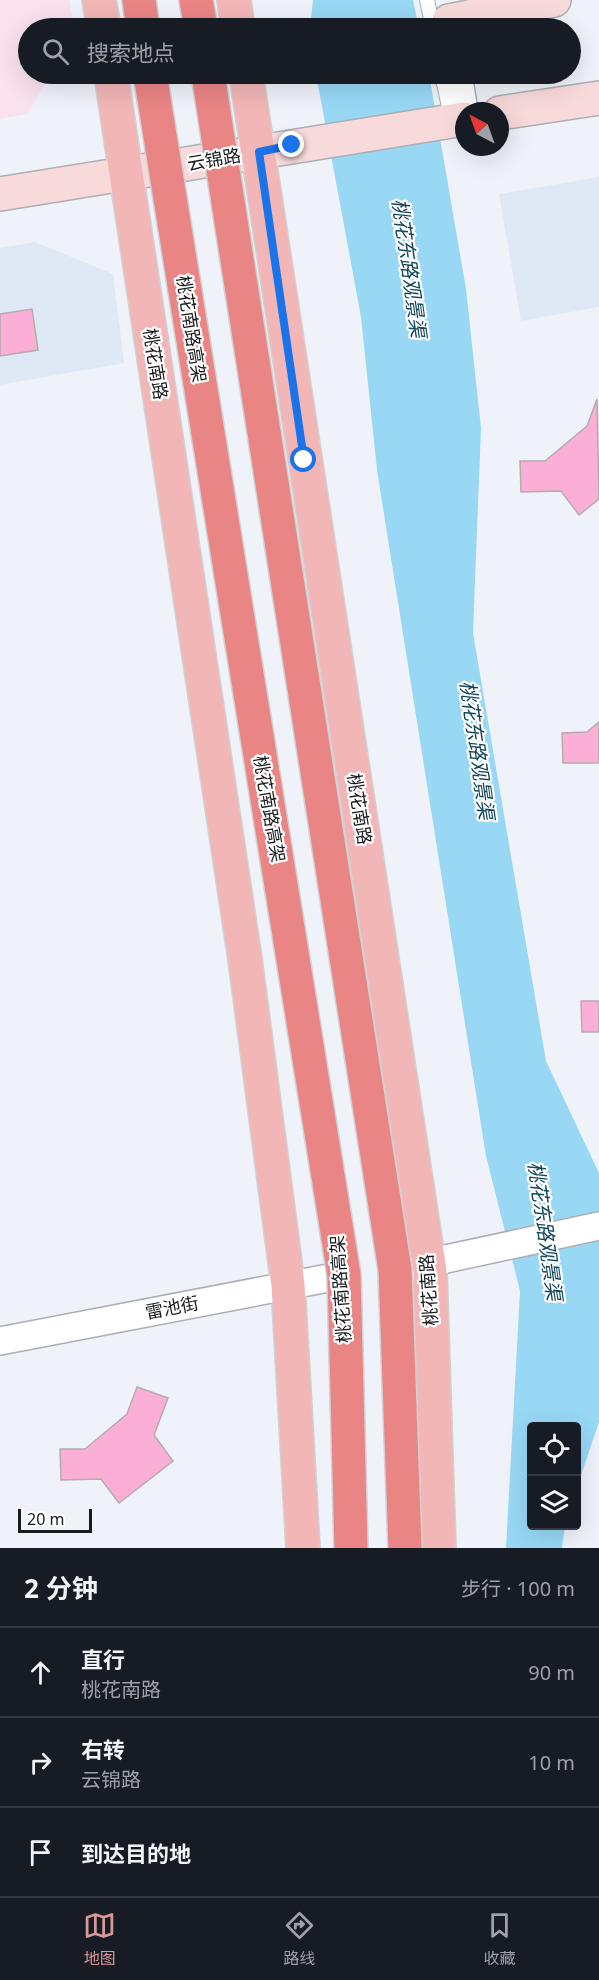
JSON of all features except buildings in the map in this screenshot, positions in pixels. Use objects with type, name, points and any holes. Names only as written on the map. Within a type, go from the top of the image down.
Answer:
[{"type":"highway","points":[[139,0],[142,18]]},
{"type":"highway","points":[[196,0],[199,18]]},
{"type":"highway","name":"桃花南路高架","points":[[152,84],[344,1275],[351,1548]]},
{"type":"highway","points":[[210,84],[395,1270],[405,1548]]},
{"type":"main road","points":[[99,0],[102,18]]},
{"type":"main road","points":[[234,0],[237,18]]},
{"type":"main road","name":"桃花南路","points":[[113,84],[245,958],[288,1285],[303,1548]]},
{"type":"main road","name":"桃花南路","points":[[248,84],[429,1263],[439,1548]]},
{"type":"street","points":[[441,16],[554,0]]},
{"type":"street","points":[[458,84],[459,102]]},
{"type":"street","points":[[509,112],[599,98]]},
{"type":"street","name":"云锦路","points":[[0,194],[127,175],[455,118]]},
{"type":"street","points":[[395,1270],[599,1227]]},
{"type":"street","name":"雷池街","points":[[0,1341],[344,1275]]},
{"type":"lane","points":[[446,84],[455,105]]},
{"type":"shaded area","points":[[0,0],[69,0],[73,18],[18,18],[18,84],[45,84],[27,114],[0,119]]},
{"type":"shaded area","points":[[599,177],[599,307],[521,321],[499,194]]},
{"type":"shaded area","points":[[35,242],[113,274],[124,363],[0,385],[0,248]]},
{"type":"water","points":[[313,0],[413,0],[417,18],[311,18]]},
{"type":"water","name":"桃花东路观景渠","points":[[318,84],[431,84],[466,289],[481,428],[473,633],[546,1061],[599,1173],[599,1422],[581,1475],[581,1422],[527,1422],[527,1530],[564,1530],[562,1548],[506,1548],[520,1291],[486,1156],[377,470],[361,317]]},
{"type":"route","points":[[292,145],[259,152],[304,460]]}]
